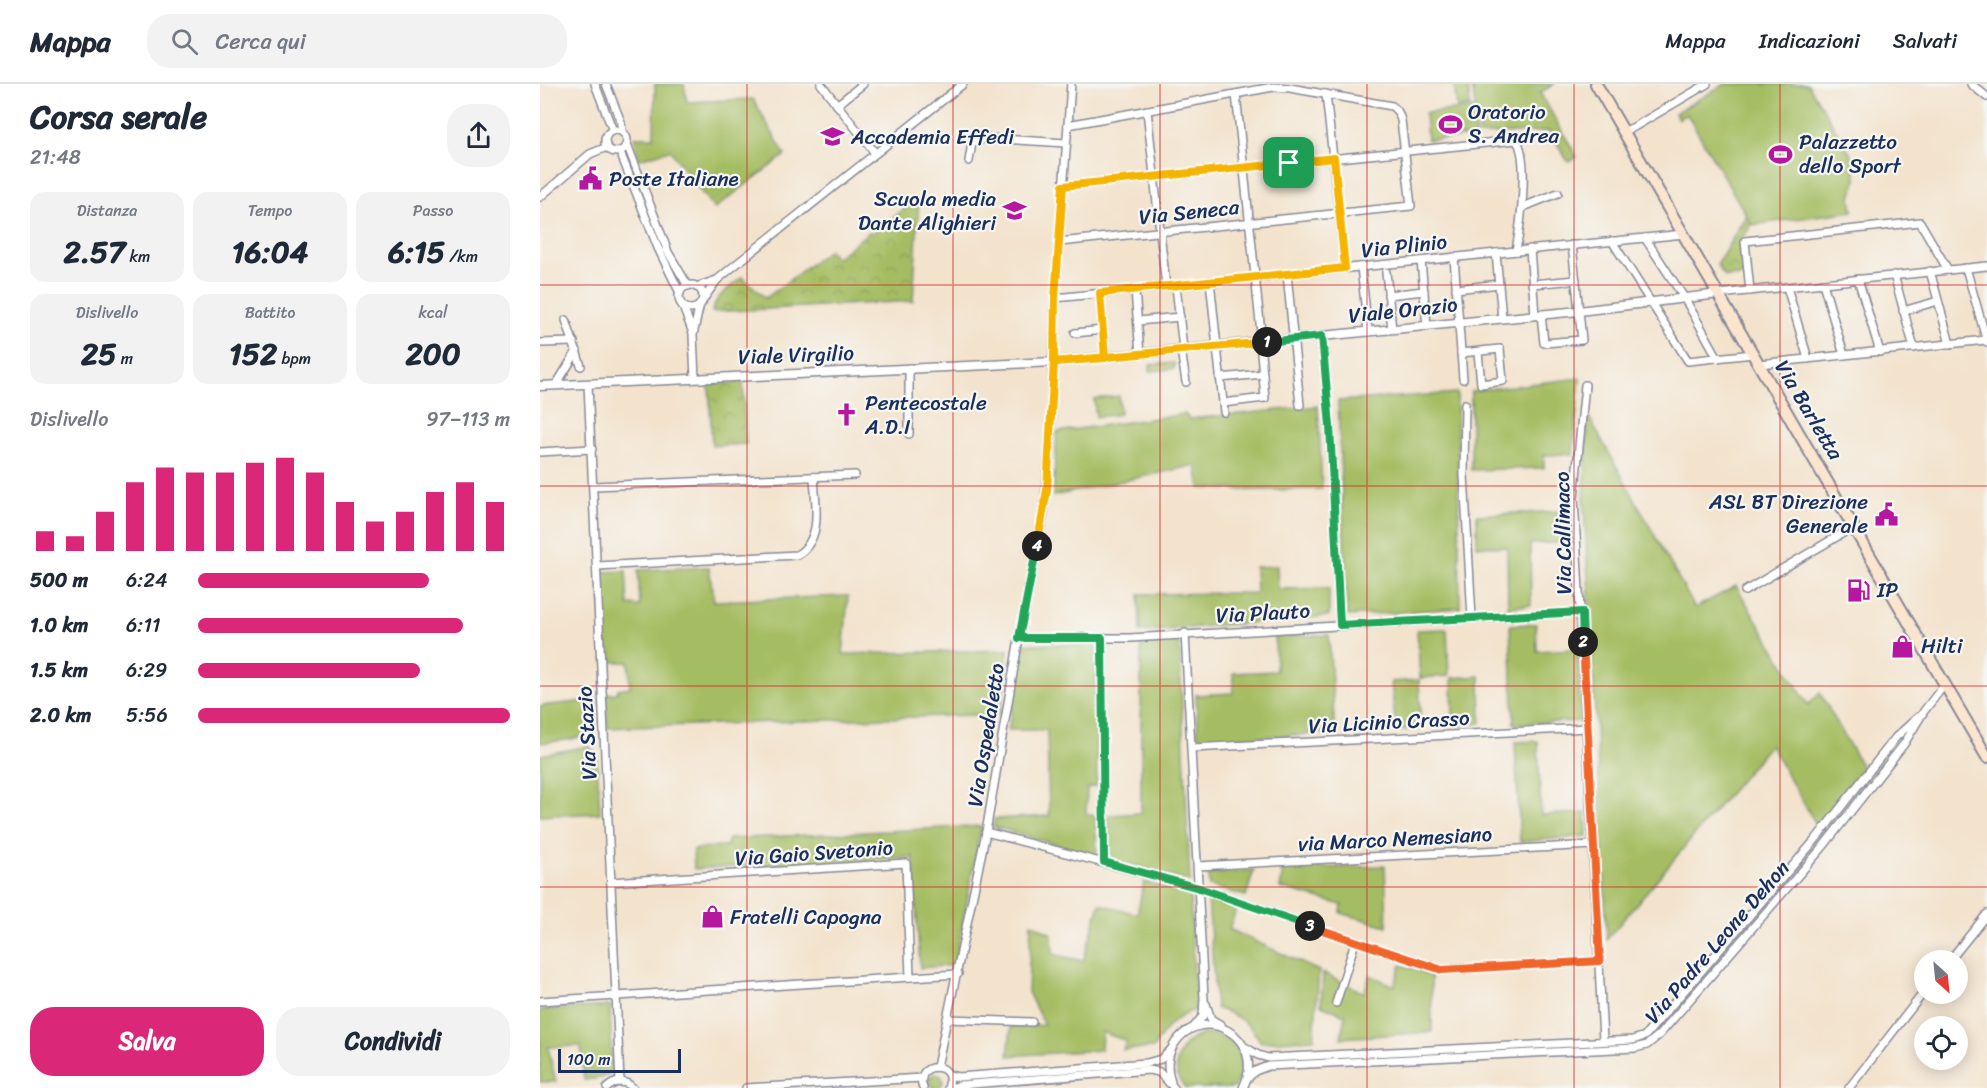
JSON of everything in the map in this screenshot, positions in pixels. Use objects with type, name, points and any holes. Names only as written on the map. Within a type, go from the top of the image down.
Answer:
[{"type":"main road","name":"Via Barletta","points":[[1596,84],[1855,526],[1987,757]]},
{"type":"street","points":[[595,84],[613,131]]},
{"type":"street","points":[[606,84],[668,252],[692,286],[702,293],[693,335]]},
{"type":"street","points":[[820,84],[875,153]]},
{"type":"street","points":[[837,105],[863,84]]},
{"type":"street","points":[[683,306],[693,309],[701,303],[717,280],[963,84]]},
{"type":"street","name":"Via Ospedaletto","points":[[938,1067],[986,832],[1019,638],[1044,512],[1054,362],[1055,298],[1071,84]]},
{"type":"street","points":[[1623,132],[1707,84]]},
{"type":"street","points":[[1971,84],[1987,96]]},
{"type":"street","points":[[1068,125],[1236,93],[1290,86],[1392,106],[1398,112],[1401,120],[1404,151]]},
{"type":"street","points":[[1223,403],[1265,398],[1256,278],[1236,93]]},
{"type":"street","points":[[1326,94],[1345,268]]},
{"type":"street","points":[[1147,110],[1166,287]]},
{"type":"street","points":[[613,131],[622,132]]},
{"type":"street","points":[[613,131],[606,138],[607,147],[611,151],[620,152]]},
{"type":"street","points":[[969,161],[972,143],[986,138],[1066,143]]},
{"type":"street","points":[[1063,186],[1516,140],[1520,147],[1524,190],[1516,251]]},
{"type":"street","points":[[620,152],[627,144]]},
{"type":"street","points":[[540,197],[590,154],[607,147]]},
{"type":"street","name":"Via Seneca","points":[[1059,242],[1411,206],[1404,151]]},
{"type":"street","points":[[620,152],[658,248],[680,293],[679,300],[693,335],[695,378]]},
{"type":"street","points":[[1523,207],[1558,193]]},
{"type":"street","points":[[1750,291],[1745,241],[1768,238],[1920,222],[1948,270]]},
{"type":"street","name":"Via Plinio","points":[[1055,298],[1684,234]]},
{"type":"street","points":[[1645,238],[1685,299],[1718,358]]},
{"type":"street","points":[[1612,241],[1688,361],[1718,358],[1808,359],[1987,341],[1966,268]]},
{"type":"street","points":[[1530,249],[1532,284],[1544,343],[1582,340],[1572,245]]},
{"type":"street","points":[[1496,253],[1502,318]]},
{"type":"street","points":[[1454,257],[1463,379]]},
{"type":"street","points":[[1421,261],[1427,326]]},
{"type":"street","points":[[1719,294],[1987,266]]},
{"type":"street","points":[[1361,267],[1368,332]]},
{"type":"street","points":[[1930,271],[1950,344]]},
{"type":"street","points":[[1386,272],[1392,329]]},
{"type":"street","points":[[1287,274],[1300,405]]},
{"type":"street","points":[[1894,275],[1914,348]]},
{"type":"street","points":[[1858,279],[1880,352]]},
{"type":"street","points":[[680,293],[692,286],[717,280]]},
{"type":"street","points":[[1532,284],[1576,280]]},
{"type":"street","points":[[1210,281],[1224,412]]},
{"type":"street","points":[[1823,283],[1844,355]]},
{"type":"street","points":[[1456,289],[1499,284]]},
{"type":"street","points":[[1176,286],[1186,382]]},
{"type":"street","points":[[1787,287],[1808,359]]},
{"type":"street","points":[[1135,290],[1140,354]]},
{"type":"street","points":[[1388,295],[1424,291]]},
{"type":"street","points":[[1100,293],[1105,358]]},
{"type":"street","name":"Viale Orazio","points":[[1054,362],[1579,311],[1719,294]]},
{"type":"street","points":[[1903,311],[1938,301]]},
{"type":"street","points":[[1138,321],[1180,317]]},
{"type":"street","points":[[566,320],[582,366]]},
{"type":"street","points":[[1075,333],[1104,330]]},
{"type":"street","points":[[1322,336],[1330,426],[1340,625]]},
{"type":"street","points":[[540,343],[574,342]]},
{"type":"street","points":[[1461,353],[1500,350],[1503,381],[1481,384],[1478,352]]},
{"type":"street","points":[[556,385],[577,351]]},
{"type":"street","name":"Viale Virgilio","points":[[540,386],[1054,362]]},
{"type":"street","points":[[909,368],[909,434]]},
{"type":"street","points":[[1220,378],[1263,374]]},
{"type":"street","name":"Via Stazio","points":[[588,384],[620,1082]]},
{"type":"street","name":"Via Callimaco","points":[[1585,385],[1574,498],[1582,612],[1603,1040]]},
{"type":"street","points":[[1465,404],[1464,475],[1472,618]]},
{"type":"street","points":[[540,452],[592,450]]},
{"type":"street","points":[[594,486],[855,476]]},
{"type":"street","points":[[597,566],[797,555],[807,549],[814,538],[816,525],[814,477]]},
{"type":"street","points":[[1745,591],[1855,526]]},
{"type":"street","name":"Via Plauto","points":[[1019,638],[1102,638],[1582,612]]},
{"type":"street","points":[[1185,633],[1204,998],[1203,1016],[1194,1028]]},
{"type":"street","points":[[1102,638],[1104,862]]},
{"type":"street","name":"Via Padre Leone Dehon","points":[[1248,1078],[1255,1071],[1268,1066],[1635,1048],[1647,1045],[1659,1035],[1822,848],[1904,744],[1924,711],[1945,684]]},
{"type":"street","name":"Via Padre Leone Dehon","points":[[1245,1047],[1268,1058],[1640,1038],[1650,1032],[1816,839],[1896,737],[1924,711]]},
{"type":"street","name":"Via Licinio Crasso","points":[[1192,748],[1587,728]]},
{"type":"street","points":[[986,832],[1199,888],[1442,970],[1600,961]]},
{"type":"street","name":"via Marco Nemesiano","points":[[1198,866],[1594,845]]},
{"type":"street","name":"Via Gaio Svetonio","points":[[611,882],[906,863],[910,977]]},
{"type":"street","points":[[1958,950],[1987,914]]},
{"type":"street","points":[[1336,1003],[1355,942]]},
{"type":"street","points":[[540,1001],[958,974]]},
{"type":"street","points":[[1204,998],[1211,1019],[1238,1037],[1245,1047],[1249,1057],[1248,1078],[1243,1088]]},
{"type":"street","points":[[1849,1088],[1915,1004]]},
{"type":"street","points":[[948,1019],[1032,1022]]},
{"type":"street","points":[[1174,1088],[1168,1071],[1171,1050],[1176,1041],[1194,1028],[1205,1025],[1228,1030]]},
{"type":"street","points":[[949,1075],[958,1077],[1155,1062],[1171,1050]]},
{"type":"street","points":[[923,1088],[922,1078],[928,1069],[938,1067],[949,1075],[950,1088],[960,1085],[1149,1070],[1160,1072],[1174,1088]]},
{"type":"street","points":[[747,1088],[922,1078]]},
{"type":"street","points":[[608,1088],[620,1082],[633,1088]]},
{"type":"green space","points":[[655,84],[684,84],[687,102],[753,99],[785,155],[714,209],[670,150],[639,159],[634,137],[654,137]]},
{"type":"green space","points":[[1454,84],[1468,84],[1470,106],[1457,108]]},
{"type":"green space","points":[[1472,84],[1554,84],[1540,93],[1577,157],[1568,162],[1550,131],[1479,135]]},
{"type":"green space","name":"Palazzetto dello Sport","points":[[1725,84],[1808,84],[1854,160],[1856,180],[1851,198],[1853,211],[1752,225],[1687,114],[1678,119],[1675,113]]},
{"type":"green space","name":"Oratorio S. Andrea","points":[[1473,108],[1476,136],[1427,140],[1425,113]]},
{"type":"green space","points":[[919,198],[913,301],[712,312],[716,301],[742,277],[766,298],[829,250],[836,258]]},
{"type":"green space","points":[[1746,215],[1752,225],[1740,241],[1744,276],[1725,277],[1717,265]]},
{"type":"green space","points":[[1174,363],[1174,369],[1150,371],[1150,365]]},
{"type":"green space","points":[[1580,378],[1573,454],[1544,455],[1544,468],[1471,470],[1471,391]]},
{"type":"green space","points":[[743,382],[746,444],[712,446],[709,384]]},
{"type":"green space","points":[[1457,393],[1460,608],[1347,616],[1338,401]]},
{"type":"green space","points":[[1119,396],[1120,414],[1096,417],[1094,399]]},
{"type":"green space","points":[[1318,406],[1322,489],[1200,488],[1196,465],[1053,496],[1057,432],[1185,414],[1189,419]]},
{"type":"green space","points":[[1588,415],[1695,608],[1736,586],[1808,705],[1820,693],[1862,767],[1817,826],[1770,745],[1607,939],[1584,504]]},
{"type":"green space","points":[[1566,511],[1568,542],[1530,544],[1531,605],[1508,607],[1507,547],[1477,546],[1477,515]]},
{"type":"green space","points":[[1277,566],[1278,589],[1329,588],[1329,616],[1140,632],[1139,594],[1256,593],[1255,567]]},
{"type":"green space","points":[[709,567],[714,601],[848,596],[843,654],[1008,650],[1001,714],[608,728],[605,694],[617,693],[618,689],[630,687],[629,662],[605,662],[600,572],[626,571],[628,605],[640,606],[638,570]]},
{"type":"green space","points":[[1536,624],[1537,651],[1578,649],[1581,721],[1514,724],[1510,625]]},
{"type":"green space","points":[[1447,629],[1449,676],[1420,678],[1417,630]]},
{"type":"green space","points":[[1329,635],[1335,733],[1198,740],[1196,695],[1233,693],[1233,673],[1276,671],[1275,637]]},
{"type":"green space","points":[[1179,640],[1190,882],[1109,858],[1109,815],[1141,813],[1141,641]]},
{"type":"green space","points":[[1023,644],[1095,645],[1097,786],[1087,788],[1086,814],[1095,816],[1097,856],[994,827],[994,819],[1049,816],[1047,730],[1008,730]]},
{"type":"green space","points":[[1480,676],[1481,723],[1453,726],[1452,678]]},
{"type":"green space","points":[[1419,680],[1421,729],[1396,730],[1391,682]]},
{"type":"green space","points":[[596,700],[594,724],[589,731],[573,739],[540,743],[540,706]]},
{"type":"green space","points":[[1538,741],[1541,815],[1586,813],[1587,836],[1520,842],[1515,742]]},
{"type":"green space","points":[[589,746],[597,755],[600,813],[540,816],[540,755]]},
{"type":"green space","points":[[981,826],[955,965],[920,968],[913,857],[694,869],[693,850],[728,845],[728,839]]},
{"type":"green space","points":[[1385,866],[1387,926],[1341,913],[1342,905],[1280,888],[1283,869]]},
{"type":"green space","points":[[1254,870],[1246,896],[1209,886],[1209,874]]},
{"type":"green space","points":[[1144,882],[1190,895],[1196,1009],[1171,1024],[1154,1048],[1123,1050],[1126,1041],[1102,1032],[1101,1050],[1008,1056],[1011,1026],[1044,1025],[1028,992],[1031,923],[1052,934],[1053,954],[1083,961],[1100,904],[1137,914]]},
{"type":"green space","points":[[1208,899],[1236,910],[1229,929],[1319,971],[1314,1039],[1261,1042],[1242,1020],[1216,1008]]},
{"type":"green space","points":[[1401,965],[1431,975],[1432,1032],[1341,1038],[1345,1015],[1321,1005],[1323,973],[1364,993],[1370,975],[1394,986]]},
{"type":"green space","points":[[610,1006],[612,1072],[601,1078],[584,1080],[581,1046],[548,1047],[556,1082],[540,1082],[540,1010]]},
{"type":"green space","points":[[1203,1034],[1224,1038],[1238,1050],[1242,1068],[1233,1088],[1185,1088],[1180,1080],[1177,1064],[1182,1049]]},
{"type":"green space","points":[[936,1074],[941,1076],[943,1081],[941,1086],[936,1088],[931,1086],[929,1081],[931,1076]]},
{"type":"place","name":"Oratorio S. Andrea","points":[[1450,124]]},
{"type":"place","name":"Accademia Effedi","points":[[833,137]]},
{"type":"place","name":"Palazzetto dello Sport","points":[[1781,154]]},
{"type":"place","name":"Poste Italiane","points":[[591,179]]},
{"type":"place","name":"Scuola media Dante Alighieri","points":[[1014,211]]},
{"type":"place","name":"Pentecostale A.D.I","points":[[847,415]]},
{"type":"place","name":"ASL BT Direzione Generale","points":[[1886,514]]},
{"type":"place","name":"IP","points":[[1859,590]]},
{"type":"place","name":"Hilti","points":[[1903,646]]},
{"type":"place","name":"Fratelli Capogna","points":[[712,917]]},
{"type":"route","points":[[1289,163],[1063,186],[1055,298],[1054,362],[1105,358],[1322,336],[1330,426],[1340,625],[1582,612],[1600,961],[1442,970],[1199,888],[1104,862],[1102,638],[1019,638],[1047,490],[1054,362],[1062,361],[1105,358],[1100,293],[1345,268],[1334,158],[1289,163]]}]
